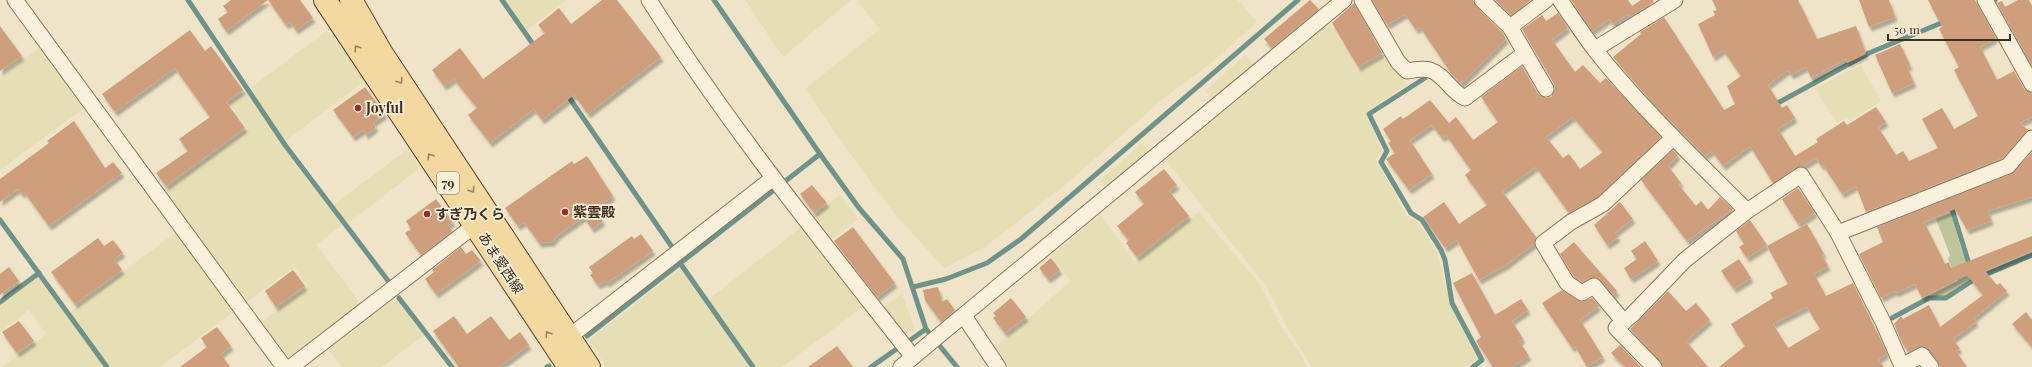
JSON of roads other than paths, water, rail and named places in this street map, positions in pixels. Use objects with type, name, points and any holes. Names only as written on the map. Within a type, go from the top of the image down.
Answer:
[{"type":"main road","name":"あま愛西線","points":[[325,0],[569,367]]},
{"type":"main road","name":"あま愛西線","points":[[351,0],[381,52],[589,367]]},
{"type":"street","points":[[15,0],[284,367]]},
{"type":"street","points":[[649,0],[669,31],[778,183],[913,357]]},
{"type":"street","points":[[902,367],[1344,0]]},
{"type":"street","points":[[1362,0],[1398,62],[1407,71],[1428,69],[1438,74],[1460,96],[1465,98],[1524,53]]},
{"type":"street","points":[[1482,0],[1510,27],[1546,89]]},
{"type":"street","points":[[1510,27],[1546,0]]},
{"type":"street","points":[[1560,0],[1595,49],[1673,138],[1747,211]]},
{"type":"street","points":[[1985,0],[2032,84]]},
{"type":"street","points":[[1595,49],[1671,1]]},
{"type":"street","points":[[1624,322],[1594,286],[1582,293],[1567,283],[1543,243],[1572,222],[1603,204],[1673,138]]},
{"type":"street","points":[[1838,233],[2008,166],[2032,138]]},
{"type":"street","points":[[1654,367],[1616,328],[1624,322],[1685,260],[1747,211],[1801,175],[1838,233],[1883,322],[1902,366],[1922,355],[1931,367]]},
{"type":"street","points":[[570,337],[778,183]]},
{"type":"street","points":[[291,367],[475,225]]},
{"type":"street","points":[[964,316],[998,367]]},
{"type":"waterway","points":[[188,0],[285,145],[389,282]]},
{"type":"waterway","points":[[502,0],[535,47]]},
{"type":"waterway","points":[[714,0],[859,208],[903,259],[926,329],[957,367]]},
{"type":"waterway","points":[[913,287],[946,279],[987,263],[1021,239],[1298,0]]},
{"type":"waterway","points":[[1774,105],[1869,53],[1946,21]]},
{"type":"waterway","points":[[1425,78],[1369,114],[1387,151],[1381,162],[1411,213],[1422,220],[1441,250],[1445,260],[1452,303],[1482,360],[1473,367]]},
{"type":"waterway","points":[[566,93],[672,247]]},
{"type":"waterway","points":[[587,336],[820,154]]},
{"type":"waterway","points":[[1948,196],[1970,267]]},
{"type":"waterway","points":[[0,220],[107,367]]},
{"type":"waterway","points":[[1892,318],[1929,298],[1946,298],[1975,279],[2032,255]]},
{"type":"waterway","points":[[680,263],[753,367]]},
{"type":"waterway","points":[[0,302],[39,273]]},
{"type":"waterway","points":[[399,298],[452,367]]},
{"type":"waterway","points":[[909,341],[926,329]]},
{"type":"waterway","points":[[871,367],[898,348]]},
{"type":"place","name":"Joyful","points":[[358,108]]},
{"type":"place","name":"紫雲殿","points":[[565,212]]},
{"type":"place","name":"すぎ乃くら","points":[[427,214]]}]
